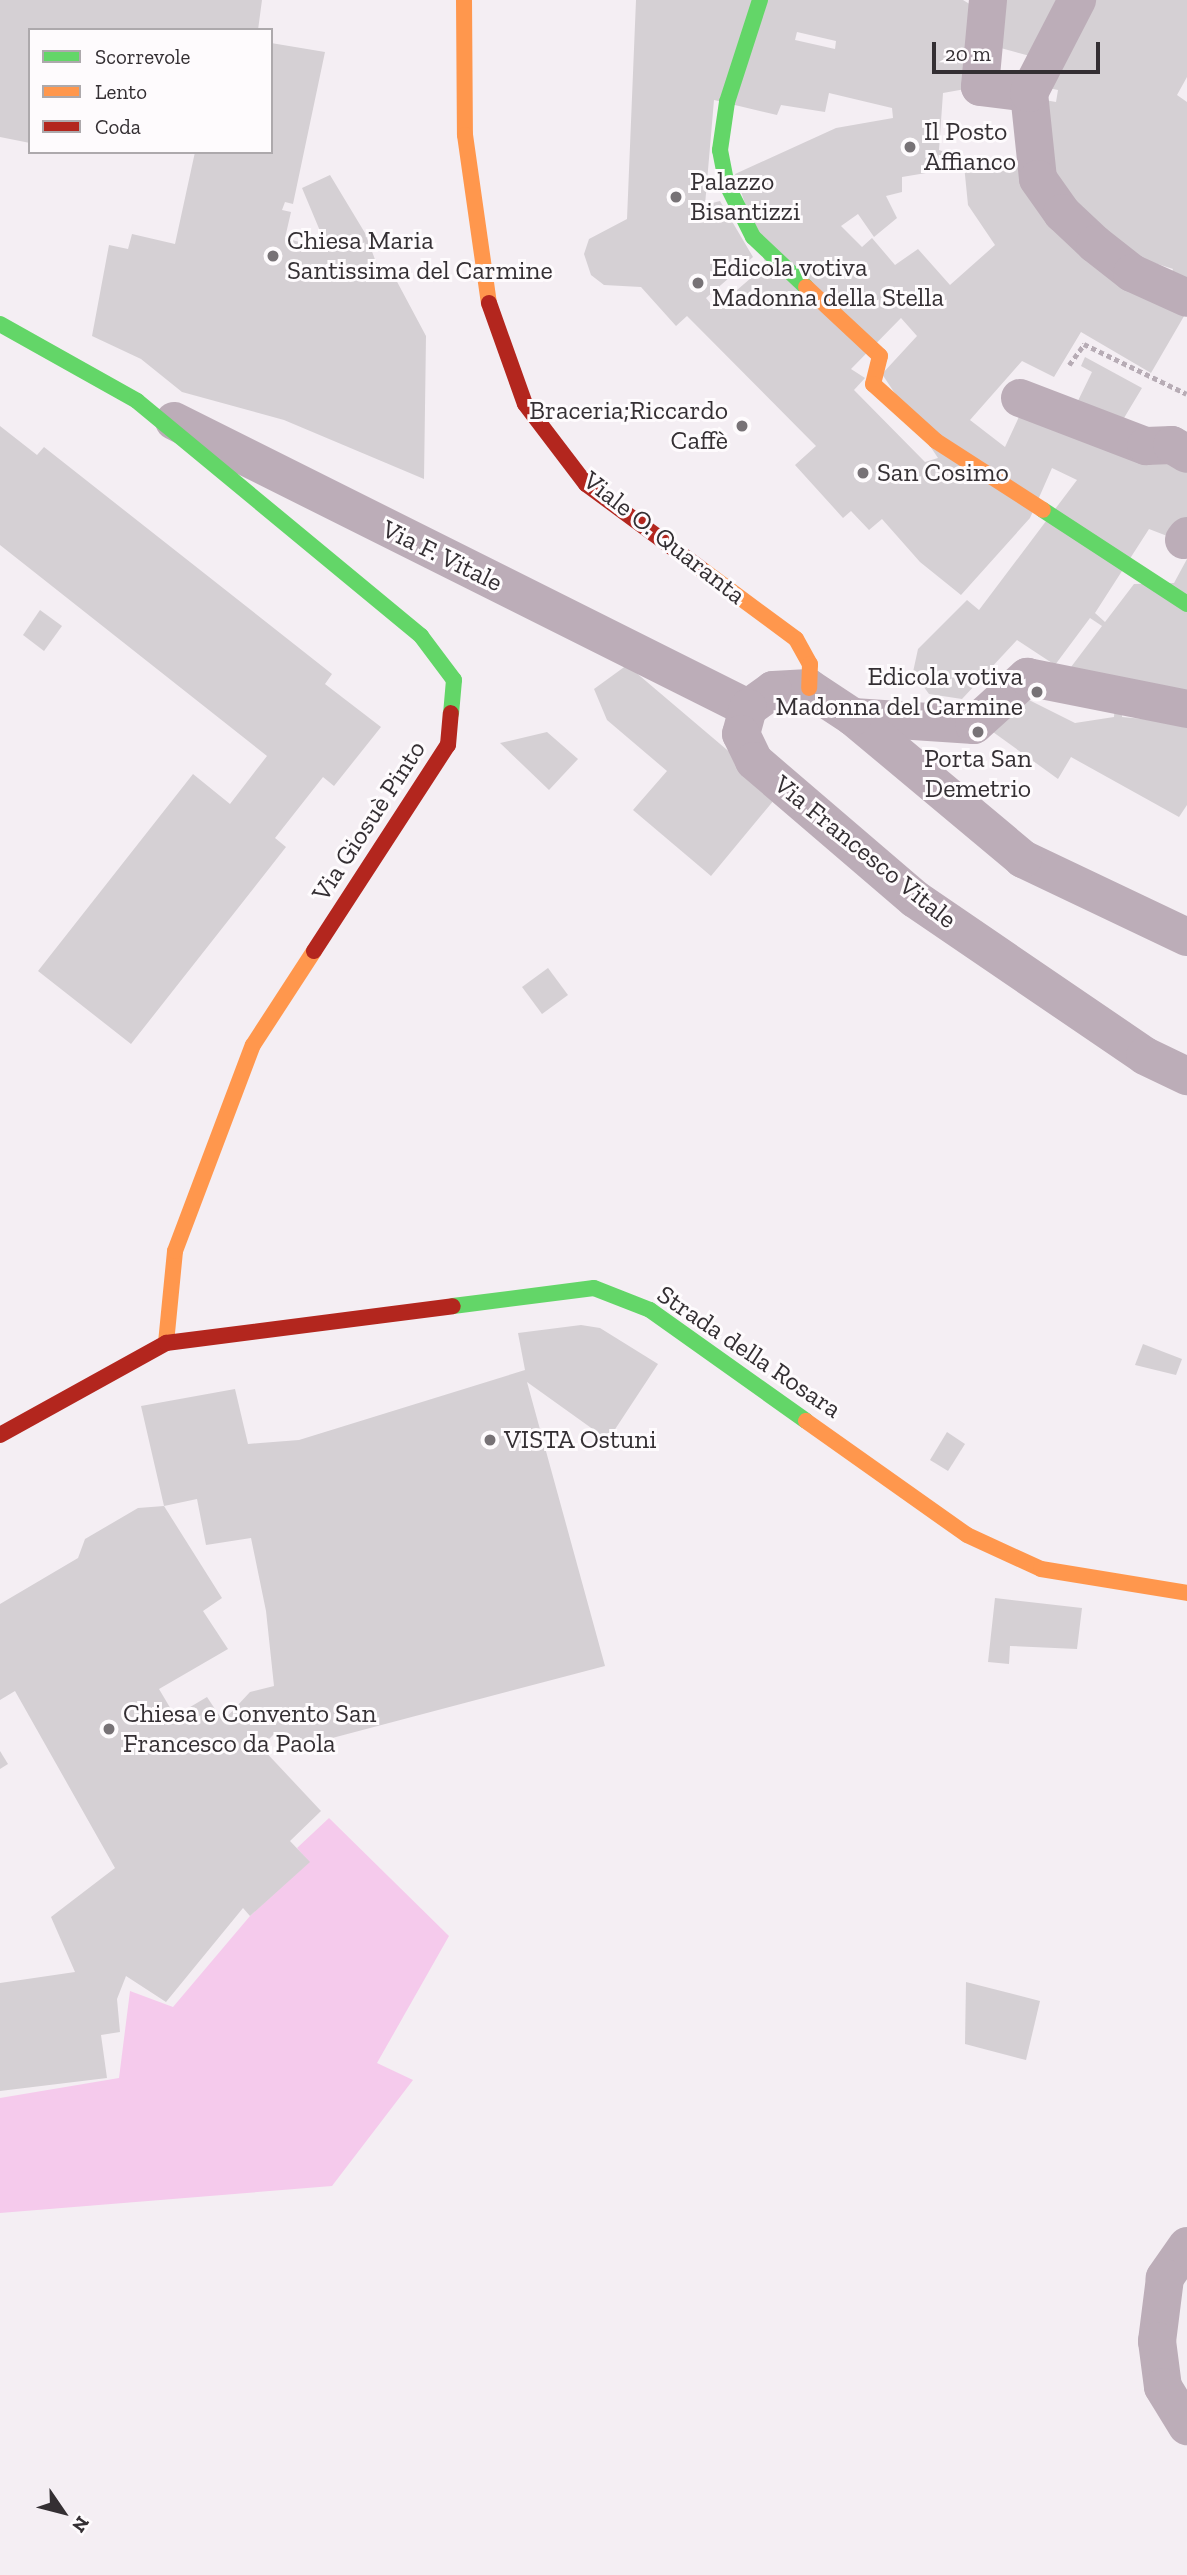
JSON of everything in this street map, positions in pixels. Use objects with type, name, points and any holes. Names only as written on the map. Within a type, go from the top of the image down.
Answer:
[{"type":"street","name":"Viale O. Quaranta","points":[[464,0],[465,135],[490,312],[525,404],[586,484],[796,639],[810,664],[809,688]]},
{"type":"street","points":[[760,0],[727,102],[720,150],[727,185],[753,237],[880,356],[873,384],[936,442],[1187,604]]},
{"type":"street","points":[[988,0],[980,87],[1030,93]]},
{"type":"street","points":[[1077,0],[1030,93],[1038,179],[1062,214],[1132,273],[1187,298]]},
{"type":"street","name":"Via Giosuè Pinto","points":[[0,324],[137,401],[421,636],[454,680],[448,744],[253,1045],[175,1251],[166,1343]]},
{"type":"street","points":[[1020,398],[1146,446],[1179,449]]},
{"type":"street","name":"Via F. Vitale","points":[[137,401],[748,708]]},
{"type":"street","points":[[853,717],[974,726],[1027,677],[1187,709]]},
{"type":"street","points":[[748,708],[773,690],[809,688],[853,717],[1023,859],[1187,937]]},
{"type":"street","name":"Via Francesco Vitale","points":[[748,708],[741,734],[754,761],[915,899],[1145,1056],[1187,1076]]},
{"type":"street","name":"Strada della Rosara","points":[[166,1343],[594,1288],[650,1310],[967,1535],[1041,1569],[1187,1593]]},
{"type":"street","points":[[0,1435],[166,1343]]},
{"type":"street","points":[[1187,2246],[1165,2278],[1157,2341],[1163,2387],[1187,2426]]},
{"type":"shaded area","points":[[329,1818],[449,1936],[377,2063],[413,2080],[332,2186],[0,2213],[0,2098],[119,2078],[130,1991],[173,2007],[250,1916],[309,1862],[297,1848]]},
{"type":"building","points":[[0,0],[262,0],[258,28],[28,28],[28,143],[0,137]]},
{"type":"building","points":[[636,0],[963,0],[981,11],[996,0],[1187,0],[1187,77],[1177,95],[1187,102],[1187,287],[1169,281],[1173,269],[1133,256],[1187,311],[1151,373],[1081,332],[1054,377],[1022,361],[970,420],[1005,447],[1024,406],[1187,465],[1187,521],[1175,539],[1149,529],[1095,613],[1105,622],[1134,584],[1174,583],[1187,559],[1187,691],[1124,688],[1122,717],[1187,723],[1187,805],[1179,817],[1071,757],[1058,779],[993,732],[1023,697],[1075,723],[1114,717],[1116,689],[1071,667],[1102,626],[1090,618],[1055,665],[1017,640],[962,699],[929,694],[913,672],[918,649],[967,600],[979,610],[1077,480],[1052,468],[1030,518],[961,595],[920,562],[882,519],[869,530],[851,511],[843,518],[795,465],[816,446],[687,316],[676,326],[641,287],[604,285],[591,275],[584,254],[589,239],[627,219]],"holes":[[[797,32],[836,41],[835,49],[795,40]],[[997,47],[1045,60],[1039,86],[1058,90],[1056,102],[1039,99],[1021,159],[964,159],[939,150],[943,93],[971,88]],[[829,93],[892,108],[893,118],[836,128],[735,174],[766,265],[715,309],[706,298],[753,257],[720,201],[705,205],[714,100],[777,115],[781,105],[825,112]],[[939,155],[964,165],[968,205],[995,245],[950,285],[918,249],[895,265],[872,238],[862,247],[841,226],[858,214],[874,237],[897,218],[886,196],[902,192],[902,177],[938,171]],[[901,318],[917,336],[882,374],[938,458],[925,462],[854,390],[865,378],[851,369]]]},
{"type":"building","name":"Chiesa Maria Santissima del Carmine","points":[[273,43],[325,52],[293,204],[285,202],[282,210],[291,212],[285,238],[328,250],[302,188],[330,175],[365,233],[382,278],[394,276],[426,336],[424,479],[284,420],[182,392],[141,359],[92,336],[109,245],[128,249],[132,234],[175,244],[195,154],[273,154]]},
{"type":"building","points":[[1085,357],[1142,388],[1118,428],[1073,411],[1092,372],[1081,366]]},
{"type":"building","points":[[0,426],[37,455],[44,447],[332,674],[325,684],[381,727],[334,786],[323,777],[275,838],[286,847],[131,1044],[38,971],[193,774],[230,804],[267,756],[0,545]]},
{"type":"building","points":[[40,610],[62,626],[44,651],[23,635]]},
{"type":"building","points":[[627,665],[779,794],[711,876],[633,810],[667,771],[607,720],[594,689]]},
{"type":"building","points":[[547,732],[578,759],[549,790],[500,743]]},
{"type":"building","points":[[548,968],[568,995],[542,1014],[522,987]]},
{"type":"building","points":[[581,1325],[600,1328],[658,1364],[608,1440],[527,1382],[605,1666],[302,1746],[299,1738],[289,1745],[276,1732],[261,1747],[321,1811],[290,1841],[310,1862],[250,1916],[243,1908],[166,2002],[126,1976],[117,1999],[120,2032],[101,2035],[107,2078],[0,2091],[0,1983],[75,1972],[51,1917],[115,1868],[15,1691],[0,1700],[0,1604],[78,1558],[85,1539],[138,1508],[164,1506],[141,1406],[235,1389],[248,1444],[299,1440],[525,1370],[518,1333]],"holes":[[[197,1499],[206,1545],[251,1538],[266,1611],[274,1686],[250,1692],[223,1721],[207,1697],[175,1716],[159,1689],[228,1649],[203,1611],[222,1598],[164,1506]]]},
{"type":"building","points":[[1143,1344],[1182,1359],[1176,1375],[1135,1365]]},
{"type":"building","points":[[947,1432],[965,1444],[948,1471],[930,1460]]},
{"type":"building","points":[[995,1598],[1082,1608],[1077,1649],[1010,1646],[1009,1664],[988,1662]]},
{"type":"building","points":[[0,1751],[8,1764],[0,1769]]},
{"type":"building","points":[[966,1982],[1040,2001],[1026,2060],[965,2044]]},
{"type":"traffic: fast","points":[[760,0],[727,102],[720,150],[727,185],[753,237],[806,287]]},
{"type":"traffic: fast","points":[[0,324],[137,401],[421,636],[454,680],[451,713]]},
{"type":"traffic: fast","points":[[1043,510],[1187,604]]},
{"type":"traffic: fast","points":[[453,1306],[594,1288],[650,1310],[806,1421]]},
{"type":"traffic: slow","points":[[464,0],[465,135],[489,303]]},
{"type":"traffic: slow","points":[[806,287],[880,356],[873,384],[936,441],[1043,510]]},
{"type":"traffic: slow","points":[[700,568],[796,639],[810,664],[809,688]]},
{"type":"traffic: slow","points":[[166,1343],[175,1251],[253,1045],[314,951]]},
{"type":"traffic: slow","points":[[806,1421],[967,1535],[1041,1569],[1187,1593]]},
{"type":"traffic: jam","points":[[489,303],[525,404],[586,484],[700,568]]},
{"type":"traffic: jam","points":[[314,951],[448,745],[451,713]]},
{"type":"traffic: jam","points":[[0,1435],[166,1343],[453,1306]]},
{"type":"place","name":"Il Posto Affianco","points":[[910,147]]},
{"type":"place","name":"Palazzo Bisantizzi","points":[[676,197]]},
{"type":"place","name":"Chiesa Maria Santissima del Carmine","points":[[273,256]]},
{"type":"place","name":"Edicola votiva Madonna della Stella","points":[[698,283]]},
{"type":"place","name":"Braceria;Riccardo Caffè","points":[[742,426]]},
{"type":"place","name":"San Cosimo","points":[[863,473]]},
{"type":"place","name":"Edicola votiva Madonna del Carmine","points":[[1037,692]]},
{"type":"place","name":"Porta San Demetrio","points":[[978,732]]},
{"type":"place","name":"VISTA Ostuni","points":[[490,1440]]},
{"type":"place","name":"Chiesa e Convento San Francesco da Paola","points":[[109,1729]]}]
